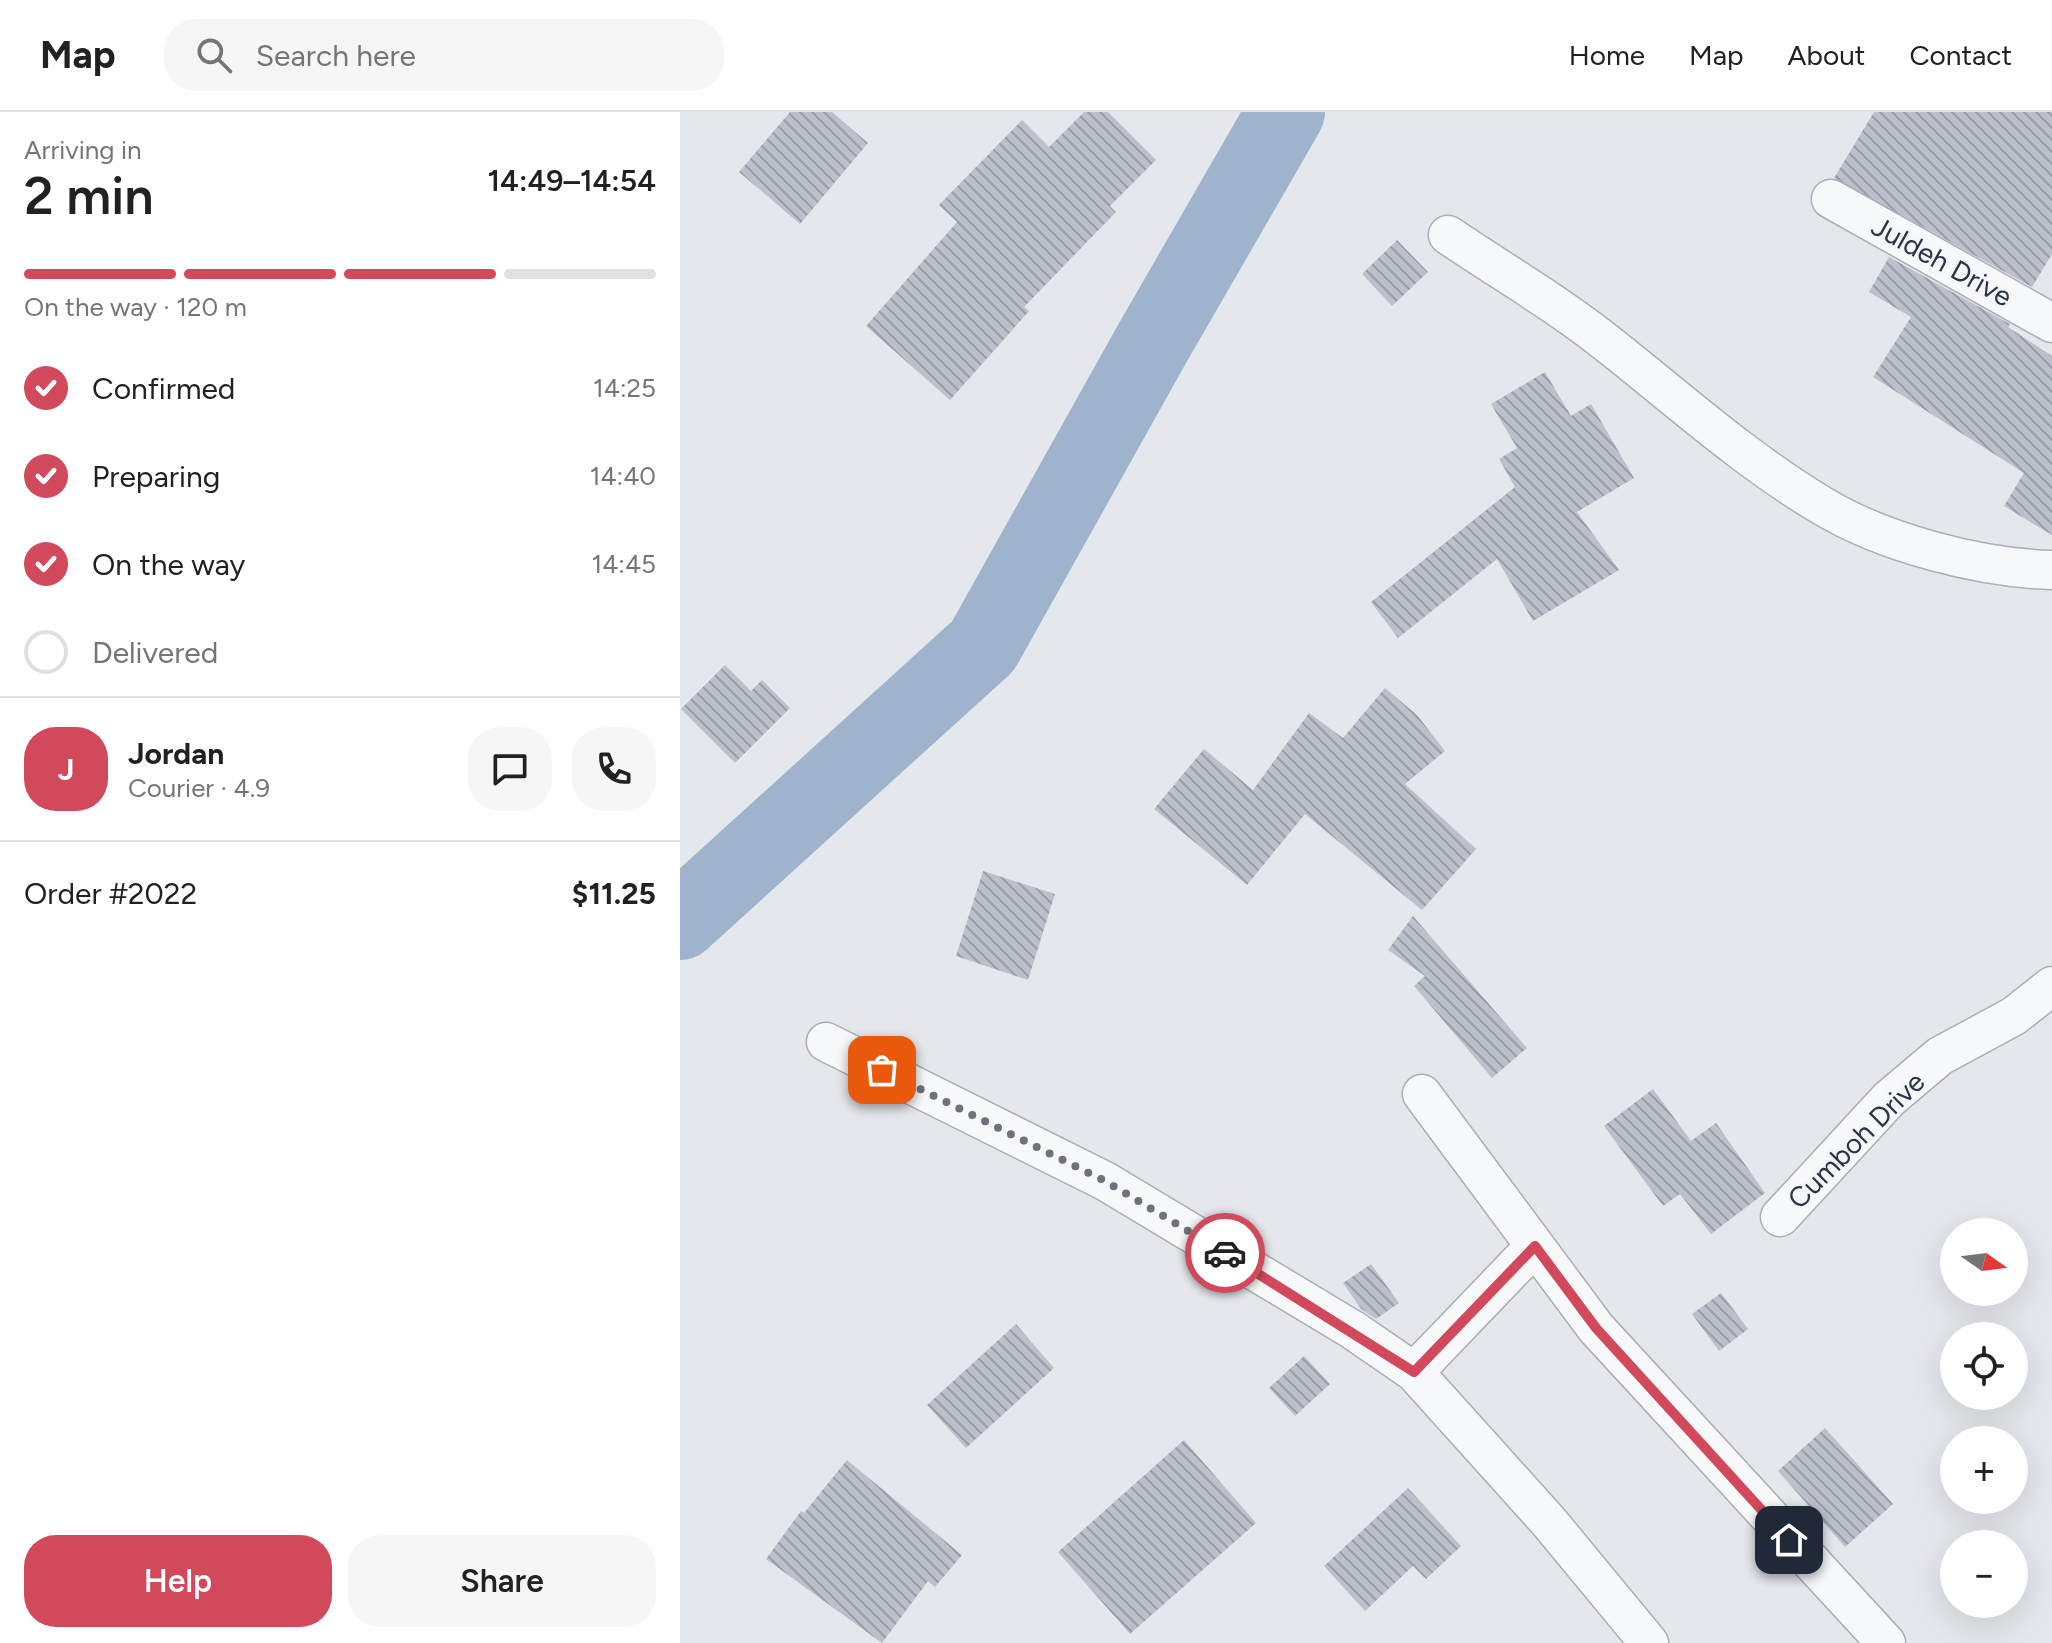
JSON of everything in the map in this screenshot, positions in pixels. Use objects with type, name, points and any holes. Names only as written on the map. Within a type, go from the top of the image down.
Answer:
[{"type":"street","name":"Juldeh Drive","points":[[1831,199],[2052,323]]},
{"type":"street","points":[[1448,235],[1606,342],[1712,430],[1822,506],[1912,545],[2011,569],[2052,570]]},
{"type":"street","name":"Cumboh Drive","points":[[1780,1217],[1889,1099],[1940,1056],[2014,1016],[2052,986]]},
{"type":"street","points":[[826,1042],[1105,1181],[1353,1330],[1414,1372],[1549,1522],[1649,1643]]},
{"type":"street","points":[[1422,1094],[1596,1328],[1886,1643]]},
{"type":"street","points":[[1414,1372],[1535,1246]]},
{"type":"building","points":[[790,112],[832,112],[868,143],[800,224],[739,172]]},
{"type":"building","points":[[1084,112],[1108,112],[1156,160],[1110,206],[1116,212],[1024,307],[1029,311],[950,400],[866,326],[957,222],[939,205],[1022,120],[1049,147]]},
{"type":"building","points":[[1874,112],[2052,112],[2052,254],[2032,287],[1834,178]]},
{"type":"building","points":[[1397,240],[1428,272],[1392,306],[1362,274]]},
{"type":"building","points":[[1889,257],[2010,324],[2008,327],[2052,356],[2052,535],[2004,506],[2024,473],[1873,377],[1911,317],[1869,292]]},
{"type":"building","points":[[1545,372],[1571,416],[1591,404],[1634,478],[1577,512],[1619,570],[1533,621],[1497,559],[1398,638],[1371,602],[1515,487],[1499,459],[1517,448],[1491,404]]},
{"type":"building","points":[[725,665],[751,691],[762,680],[790,708],[735,763],[681,709]]},
{"type":"building","points":[[1385,688],[1417,715],[1445,751],[1405,784],[1476,849],[1422,910],[1305,814],[1247,885],[1154,809],[1204,749],[1253,790],[1309,713],[1343,738]]},
{"type":"building","points":[[983,871],[1055,894],[1028,980],[956,956]]},
{"type":"building","points":[[1413,916],[1527,1048],[1492,1078],[1414,986],[1425,976],[1388,950]]},
{"type":"building","points":[[1653,1089],[1691,1141],[1716,1123],[1765,1193],[1711,1234],[1680,1194],[1663,1206],[1604,1126]]},
{"type":"building","points":[[1371,1264],[1399,1303],[1376,1319],[1361,1309],[1343,1283]]},
{"type":"building","points":[[1721,1293],[1748,1329],[1719,1351],[1692,1314]]},
{"type":"building","points":[[1016,1324],[1054,1368],[966,1448],[927,1405]]},
{"type":"building","points":[[1304,1356],[1330,1384],[1295,1416],[1269,1388]]},
{"type":"building","points":[[1825,1428],[1893,1504],[1845,1547],[1778,1471]]},
{"type":"building","points":[[1184,1440],[1256,1523],[1130,1634],[1058,1552]]},
{"type":"building","points":[[847,1460],[962,1555],[935,1587],[928,1581],[882,1643],[766,1559],[801,1511],[804,1513]]},
{"type":"building","points":[[1408,1488],[1461,1546],[1426,1579],[1413,1566],[1365,1611],[1324,1566]]},
{"type":"waterway","points":[[680,921],[983,646],[1286,112]]},
{"type":"way so far","points":[[882,1070],[1105,1181],[1225,1253]]},
{"type":"route","points":[[1225,1253],[1353,1330],[1414,1372],[1535,1246],[1596,1328],[1789,1540]]}]
